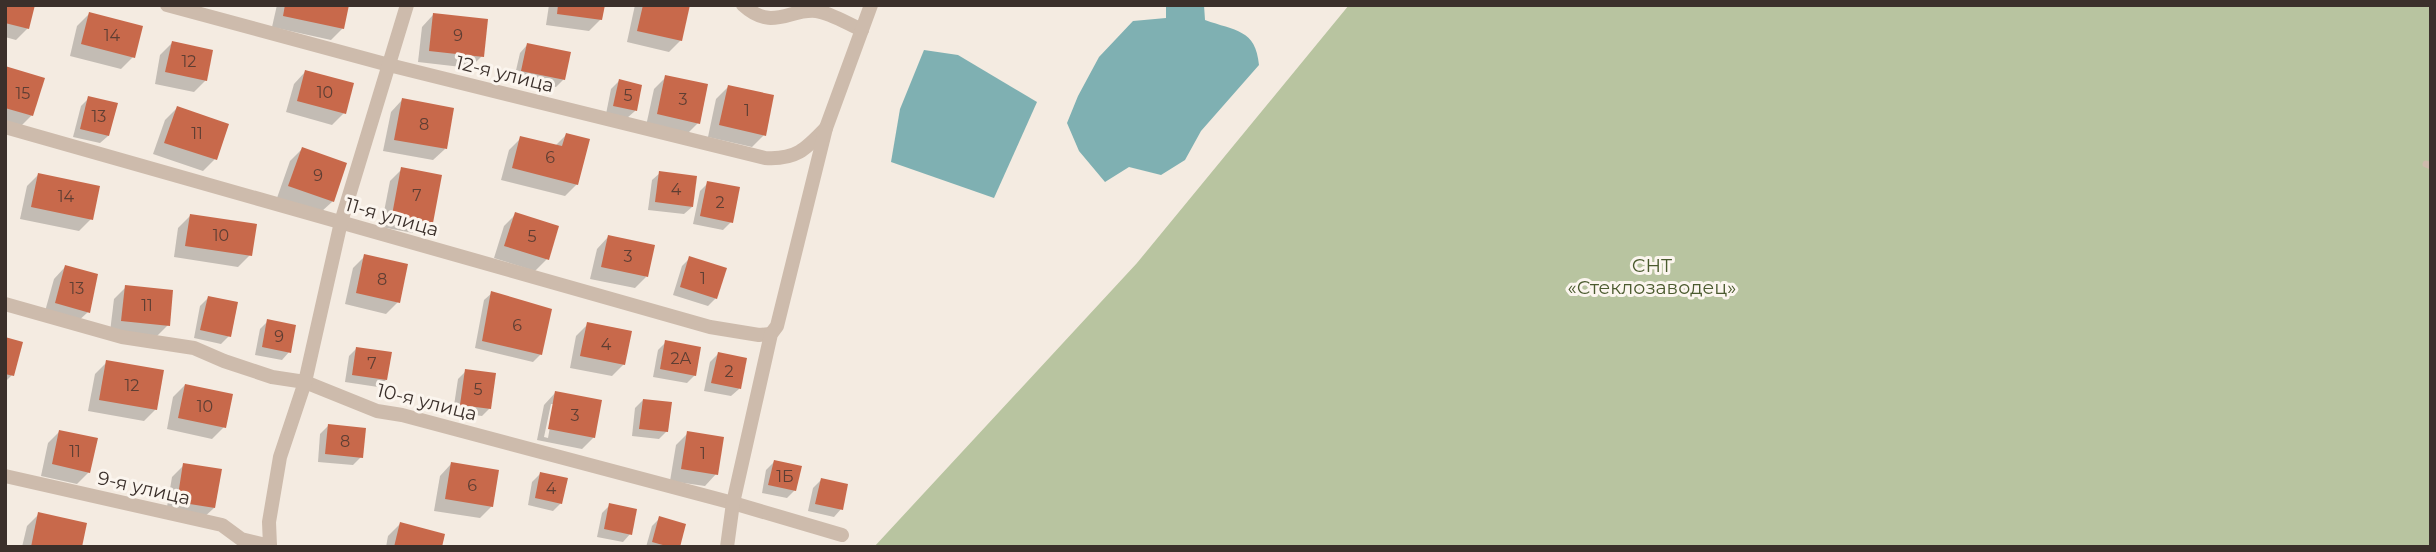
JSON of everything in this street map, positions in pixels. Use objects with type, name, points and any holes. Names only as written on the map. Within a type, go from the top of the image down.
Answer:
[{"type":"street","name":"12-я улица","points":[[167,5],[389,65],[765,158],[789,157],[806,149],[826,128]]},
{"type":"street","points":[[269,546],[269,522],[280,457],[305,382],[341,222],[407,5]]},
{"type":"street","points":[[743,5],[762,16],[775,19],[817,11],[862,30]]},
{"type":"street","points":[[727,547],[733,503],[771,334],[777,326],[826,128],[872,5]]},
{"type":"street","name":"11-я улица","points":[[5,127],[710,327],[759,335],[771,334]]},
{"type":"street","name":"10-я улица","points":[[5,304],[122,337],[194,348],[272,377],[305,382],[377,411],[402,415],[733,503],[842,535]]},
{"type":"street","name":"9-я улица","points":[[5,476],[222,525],[241,539],[269,546]]},
{"type":"green space","name":"СНТ «Стеклозаводец»","points":[[1349,5],[2431,5],[2431,547],[874,547],[1137,263]]},
{"type":"water","points":[[1166,5],[1204,5],[1205,20],[1249,38],[1254,44],[1259,65],[1201,131],[1185,160],[1161,175],[1129,167],[1105,182],[1079,151],[1067,123],[1099,57],[1133,21],[1166,18]]},
{"type":"water","points":[[924,50],[958,55],[1037,102],[994,198],[891,162],[900,109]]},
{"type":"building","points":[[5,5],[35,5],[29,29],[5,23]]},
{"type":"building","points":[[285,5],[349,5],[344,29],[283,16]]},
{"type":"building","points":[[558,5],[605,5],[602,20],[557,14]]},
{"type":"building","points":[[643,5],[690,5],[682,41],[637,31]]},
{"type":"building","points":[[89,12],[143,26],[135,58],[81,44]]},
{"type":"building","points":[[433,13],[488,19],[484,57],[429,51]]},
{"type":"building","points":[[172,41],[213,50],[207,81],[165,72]]},
{"type":"building","points":[[527,43],[571,52],[565,80],[521,71]]},
{"type":"building","points":[[5,66],[45,78],[33,116],[5,108]]},
{"type":"building","points":[[305,70],[354,83],[346,114],[297,101]]},
{"type":"building","points":[[665,75],[708,84],[700,124],[657,114]]},
{"type":"building","points":[[619,79],[642,85],[637,111],[613,106]]},
{"type":"building","points":[[728,85],[774,95],[766,136],[719,125]]},
{"type":"building","points":[[88,96],[118,103],[109,136],[80,129]]},
{"type":"building","points":[[402,98],[454,108],[447,149],[394,140]]},
{"type":"building","points":[[177,106],[229,124],[217,160],[164,143]]},
{"type":"building","points":[[566,133],[590,139],[578,185],[512,168],[520,136],[562,146]]},
{"type":"building","points":[[302,147],[347,163],[334,202],[288,186]]},
{"type":"building","points":[[401,167],[442,175],[433,223],[392,215]]},
{"type":"building","points":[[659,171],[697,176],[693,207],[655,202]]},
{"type":"building","points":[[38,173],[100,186],[93,220],[31,207]]},
{"type":"building","points":[[707,181],[740,187],[733,223],[700,216]]},
{"type":"building","points":[[515,212],[559,226],[549,260],[504,246]]},
{"type":"building","points":[[190,214],[257,224],[252,256],[185,246]]},
{"type":"building","points":[[608,235],[655,245],[648,277],[601,267]]},
{"type":"building","points":[[364,254],[408,264],[400,303],[356,293]]},
{"type":"building","points":[[689,256],[727,268],[717,299],[680,287]]},
{"type":"building","points":[[65,265],[98,274],[90,313],[55,303]]},
{"type":"building","points":[[125,285],[173,290],[170,326],[121,321]]},
{"type":"building","points":[[491,291],[552,309],[542,355],[482,341]]},
{"type":"building","points":[[208,296],[238,302],[231,337],[200,330]]},
{"type":"building","points":[[267,319],[296,325],[291,353],[262,347]]},
{"type":"building","points":[[587,322],[632,331],[625,365],[580,356]]},
{"type":"building","points":[[5,337],[23,342],[14,376],[5,374]]},
{"type":"building","points":[[665,340],[701,347],[696,376],[660,369]]},
{"type":"building","points":[[356,347],[392,352],[387,380],[352,375]]},
{"type":"building","points":[[718,352],[747,358],[741,389],[711,383]]},
{"type":"building","points":[[106,360],[164,370],[157,410],[99,400]]},
{"type":"building","points":[[465,369],[496,373],[491,409],[460,405]]},
{"type":"building","points":[[185,384],[233,394],[226,428],[178,418]]},
{"type":"building","points":[[555,391],[602,400],[595,438],[548,429]]},
{"type":"building","points":[[643,399],[672,402],[668,432],[639,429]]},
{"type":"building","points":[[328,424],[366,428],[363,458],[325,454]]},
{"type":"building","points":[[59,430],[98,438],[90,473],[52,464]]},
{"type":"building","points":[[687,431],[724,437],[718,475],[681,469]]},
{"type":"building","points":[[774,460],[802,466],[796,491],[768,485]]},
{"type":"building","points":[[451,462],[499,470],[493,507],[445,499]]},
{"type":"building","points":[[183,463],[222,469],[215,508],[177,502]]},
{"type":"building","points":[[540,472],[568,478],[562,504],[535,498]]},
{"type":"building","points":[[821,478],[848,484],[843,510],[815,504]]},
{"type":"building","points":[[609,503],[637,509],[632,535],[604,529]]},
{"type":"building","points":[[38,512],[87,523],[82,547],[31,547]]},
{"type":"building","points":[[659,516],[686,524],[680,547],[652,542]]},
{"type":"building","points":[[400,522],[445,534],[442,547],[394,547]]}]
